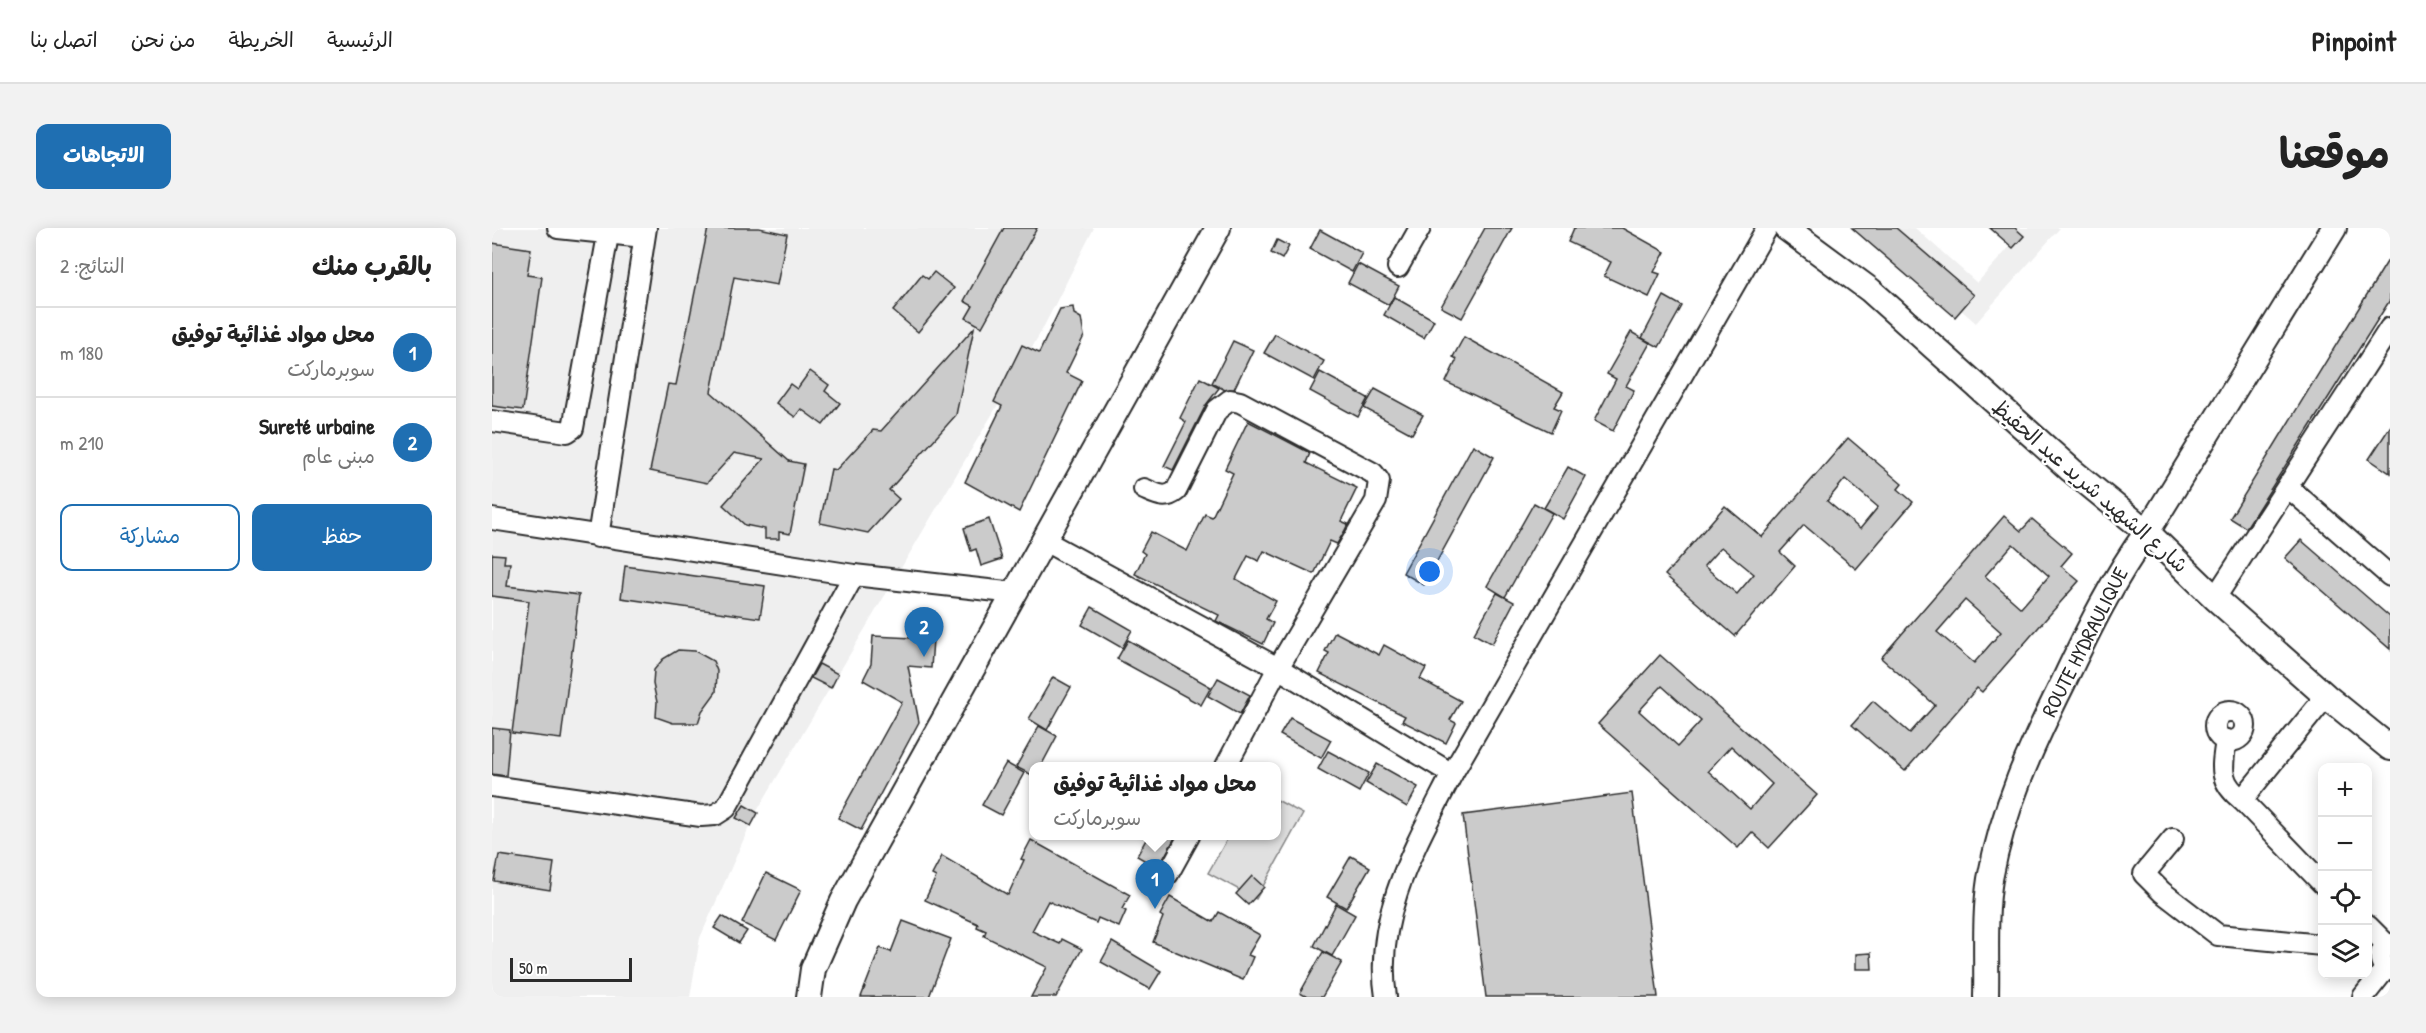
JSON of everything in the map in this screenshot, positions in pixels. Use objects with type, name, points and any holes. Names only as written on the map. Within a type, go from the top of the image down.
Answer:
[{"type":"main road","points":[[809,997],[813,969],[843,901],[1218,228]]},
{"type":"main road","name":"شارع الشهيد شريد عبد الحفيظ","points":[[1786,228],[1870,290],[2071,470],[2147,532],[2215,598],[2326,696],[2390,748]]},
{"type":"main road","name":"ROUTE HYDRAULIQUE","points":[[1986,997],[1990,881],[2002,822],[2036,735],[2086,631],[2122,566],[2147,532],[2334,228]]},
{"type":"street","points":[[558,228],[608,235],[645,232],[598,537]]},
{"type":"street","points":[[1398,267],[1419,228]]},
{"type":"street","points":[[1386,997],[1382,973],[1386,933],[1396,889],[1452,774],[1767,228]]},
{"type":"street","points":[[492,421],[567,432],[573,428],[608,235]]},
{"type":"street","points":[[2215,598],[2289,488],[2390,328]]},
{"type":"street","points":[[1144,489],[1162,496],[1170,496],[1176,491],[1217,410],[1230,400],[1240,402],[1373,473],[1379,481],[1376,501],[1278,668],[1228,762]]},
{"type":"street","points":[[2289,488],[2390,576]]},
{"type":"street","points":[[492,519],[854,575],[1015,593]]},
{"type":"street","points":[[1043,540],[1278,668],[1452,774]]},
{"type":"street","points":[[492,786],[701,816],[715,815],[726,808],[854,575]]},
{"type":"street","points":[[2242,800],[2326,696]]},
{"type":"street","points":[[2226,740],[2222,770],[2227,789],[2242,800],[2318,879]]},
{"type":"street","points":[[2172,839],[2144,874],[2162,892],[2218,935],[2318,945]]},
{"type":"street","points":[[1168,874],[1187,840]]},
{"type":"street","points":[[2363,997],[2384,956],[2372,935]]},
{"type":"shaded area","points":[[492,228],[1094,228],[1041,332],[754,816],[700,938],[690,997],[492,997]]},
{"type":"shaded area","points":[[1868,228],[1915,228],[1977,283],[2016,240],[2004,228],[2060,228],[1976,323]]},
{"type":"shaded area","points":[[1281,802],[1303,814],[1256,899],[1208,873],[1227,840],[1281,840]]},
{"type":"building","points":[[708,228],[759,228],[787,234],[777,285],[734,277],[711,392],[789,461],[804,464],[790,534],[779,532],[779,539],[765,539],[765,529],[745,525],[723,505],[764,459],[734,453],[707,483],[650,471],[668,384],[676,385]]},
{"type":"building","points":[[1004,228],[1037,228],[982,327],[966,318],[973,306],[964,301]]},
{"type":"building","points":[[1485,228],[1512,228],[1462,318],[1441,307]]},
{"type":"building","points":[[1574,228],[1622,228],[1665,252],[1654,272],[1660,274],[1649,297],[1604,276],[1611,262],[1568,242]]},
{"type":"building","points":[[1852,228],[1896,228],[1974,295],[1955,317]]},
{"type":"building","points":[[1990,228],[2015,228],[2024,236],[2013,248]]},
{"type":"building","points":[[1320,230],[1362,253],[1352,272],[1310,249]]},
{"type":"building","points":[[1277,240],[1289,246],[1282,259],[1271,253]]},
{"type":"building","points":[[492,243],[531,249],[527,275],[542,277],[523,410],[492,406]]},
{"type":"building","points":[[2390,257],[2390,300],[2246,528],[2230,518]]},
{"type":"building","points":[[1358,264],[1399,286],[1389,305],[1348,283]]},
{"type":"building","points":[[934,272],[954,288],[918,332],[893,311],[922,275],[928,279]]},
{"type":"building","points":[[1664,296],[1682,306],[1659,347],[1642,338]]},
{"type":"building","points":[[1394,297],[1434,320],[1424,338],[1384,315]]},
{"type":"building","points":[[1073,307],[1074,314],[1081,318],[1084,336],[1066,373],[1082,381],[1019,512],[965,482],[1002,406],[994,402],[1022,345],[1039,353],[1060,309]]},
{"type":"building","points":[[974,328],[956,415],[889,490],[899,499],[868,533],[820,523],[831,469],[836,470],[873,430],[881,431]]},
{"type":"building","points":[[1631,332],[1650,343],[1626,386],[1634,390],[1613,431],[1594,421],[1616,379],[1607,374]]},
{"type":"building","points":[[1275,334],[1324,361],[1314,380],[1264,353]]},
{"type":"building","points":[[1464,337],[1563,392],[1554,407],[1561,410],[1551,432],[1446,382],[1457,359],[1453,357]]},
{"type":"building","points":[[1233,341],[1253,350],[1234,389],[1225,390],[1212,383]]},
{"type":"building","points":[[810,371],[829,385],[825,391],[840,403],[823,425],[801,409],[795,417],[776,403],[790,384],[797,389]]},
{"type":"building","points":[[1320,372],[1368,398],[1358,417],[1310,391]]},
{"type":"building","points":[[1200,378],[1219,388],[1206,405],[1173,470],[1164,466],[1186,422],[1180,418]]},
{"type":"building","points":[[1375,389],[1423,415],[1412,434],[1364,408]]},
{"type":"building","points":[[1248,421],[1310,453],[1306,463],[1357,488],[1341,521],[1348,524],[1344,532],[1337,544],[1330,541],[1314,574],[1264,551],[1259,561],[1248,556],[1236,579],[1276,601],[1266,619],[1273,623],[1263,644],[1216,621],[1219,615],[1135,574],[1145,554],[1141,551],[1151,532],[1187,551],[1205,514],[1212,517],[1233,473],[1225,469]]},
{"type":"building","points":[[2390,427],[2390,473],[2369,459]]},
{"type":"building","points":[[1848,438],[1902,484],[1898,489],[1913,502],[1856,569],[1804,525],[1780,552],[1795,566],[1735,636],[1665,575],[1725,506],[1762,537]],"holes":[[[1845,479],[1878,507],[1860,529],[1827,501]],[[1721,547],[1754,574],[1737,594],[1704,566]]]},
{"type":"building","points":[[1473,445],[1494,457],[1424,585],[1403,573]]},
{"type":"building","points":[[1568,467],[1586,477],[1563,519],[1544,508]]},
{"type":"building","points":[[1534,503],[1552,513],[1505,597],[1487,586]]},
{"type":"building","points":[[2004,516],[2021,531],[2032,519],[2072,553],[2061,566],[2079,581],[1982,692],[1977,688],[1905,771],[1852,725],[1873,701],[1910,733],[1935,705],[1881,658]],"holes":[[[2013,544],[2049,576],[2021,608],[1985,576]],[[1965,600],[2001,632],[1974,663],[1937,632]]]},
{"type":"building","points":[[989,519],[1002,559],[981,566],[976,549],[971,551],[964,528]]},
{"type":"building","points":[[2301,540],[2390,617],[2390,649],[2285,558]]},
{"type":"building","points":[[492,554],[505,555],[504,563],[510,563],[507,586],[579,595],[561,739],[512,733],[529,601],[492,596]]},
{"type":"building","points":[[625,566],[765,586],[760,618],[621,598]]},
{"type":"building","points":[[1497,593],[1514,602],[1492,644],[1474,634]]},
{"type":"building","points":[[1092,607],[1132,630],[1122,648],[1082,625]]},
{"type":"building","points":[[1335,632],[1379,655],[1384,645],[1426,668],[1420,679],[1461,701],[1450,720],[1456,723],[1446,743],[1402,721],[1405,716],[1319,673],[1329,653],[1325,651]]},
{"type":"building","points":[[873,636],[933,639],[931,668],[908,666],[919,722],[861,830],[838,818],[902,702],[863,680],[871,664]]},
{"type":"building","points":[[1128,640],[1211,687],[1201,705],[1117,659]]},
{"type":"building","points":[[678,650],[695,651],[713,661],[717,671],[716,692],[702,711],[698,723],[673,723],[656,717],[654,670],[663,659]]},
{"type":"building","points":[[1660,655],[1817,795],[1769,848],[1752,832],[1738,848],[1598,724]],"holes":[[[1662,686],[1701,721],[1678,746],[1639,711]],[[1731,746],[1772,784],[1750,809],[1708,771]]]},
{"type":"building","points":[[819,664],[838,674],[831,688],[811,678]]},
{"type":"building","points":[[1053,677],[1071,687],[1047,730],[1029,719]]},
{"type":"building","points":[[1218,678],[1250,695],[1240,714],[1208,696]]},
{"type":"building","points":[[1290,718],[1331,740],[1321,758],[1280,735]]},
{"type":"building","points":[[1039,726],[1057,736],[1043,762],[1029,762],[1029,774],[1016,767]]},
{"type":"building","points":[[492,728],[510,730],[506,776],[492,774]]},
{"type":"building","points":[[1328,751],[1369,773],[1359,792],[1318,769]]},
{"type":"building","points":[[1006,763],[1024,773],[1001,815],[982,805]]},
{"type":"building","points":[[1377,764],[1418,787],[1407,807],[1366,783]]},
{"type":"building","points":[[1632,793],[1658,997],[1486,997],[1463,815]]},
{"type":"building","points":[[744,805],[758,813],[751,826],[736,818]]},
{"type":"building","points":[[1031,840],[1130,895],[1122,909],[1126,911],[1119,927],[1098,918],[1096,923],[1048,901],[1032,931],[1060,944],[1062,939],[1082,949],[1056,997],[1031,997],[1047,967],[984,936],[986,931],[977,927],[978,924],[925,900],[936,877],[932,875],[942,856],[1008,895],[1024,860],[1021,859]]},
{"type":"building","points":[[1146,840],[1174,840],[1158,868],[1137,856]]},
{"type":"building","points":[[499,855],[554,863],[550,890],[494,881]]},
{"type":"building","points":[[1351,856],[1370,867],[1346,908],[1327,897]]},
{"type":"building","points":[[766,873],[801,890],[776,940],[742,923]]},
{"type":"building","points":[[1252,876],[1264,887],[1248,905],[1236,894]]},
{"type":"building","points":[[1170,897],[1213,922],[1219,912],[1260,935],[1248,955],[1253,957],[1243,980],[1153,942],[1163,917],[1160,915]]},
{"type":"building","points":[[1336,904],[1355,915],[1332,956],[1314,946]]},
{"type":"building","points":[[722,916],[747,931],[739,943],[714,928]]},
{"type":"building","points":[[903,921],[951,939],[929,997],[861,997],[880,948],[891,952]]},
{"type":"building","points":[[1112,942],[1161,971],[1150,989],[1101,962]]},
{"type":"building","points":[[1323,952],[1342,962],[1322,997],[1307,997],[1300,993]]},
{"type":"building","points":[[1871,953],[1872,969],[1856,969],[1856,954]]},
{"type":"place","name":"Sureté urbaine","points":[[924,657]]},
{"type":"place","name":"محل مواد غذائية توفيق","points":[[1155,909]]}]
